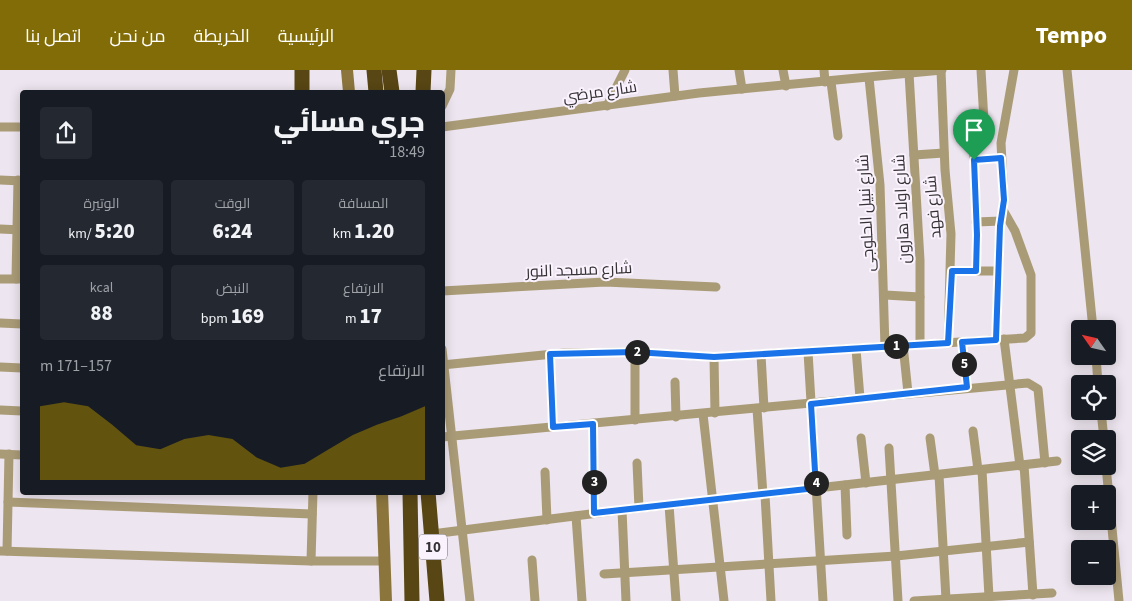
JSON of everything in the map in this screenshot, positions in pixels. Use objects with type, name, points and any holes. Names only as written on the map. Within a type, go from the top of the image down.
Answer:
[{"type":"highway","points":[[302,70],[302,90]]},
{"type":"highway","points":[[374,70],[376,90]]},
{"type":"highway","points":[[389,70],[392,90]]},
{"type":"highway","points":[[423,90],[424,70]]},
{"type":"highway","name":"10","points":[[410,495],[412,601]]},
{"type":"highway","name":"10","points":[[428,495],[437,601]]},
{"type":"street","points":[[347,70],[349,90]]},
{"type":"street","points":[[445,100],[450,89],[451,70]]},
{"type":"street","points":[[607,106],[625,70]]},
{"type":"street","points":[[673,70],[676,96]]},
{"type":"street","points":[[739,70],[742,89]]},
{"type":"street","points":[[783,70],[786,86]]},
{"type":"street","points":[[824,70],[838,136]]},
{"type":"street","name":"شارع مرضي","points":[[445,127],[676,96],[941,70]]},
{"type":"street","name":"شارع فهد","points":[[941,70],[944,153],[950,214],[952,271],[948,343]]},
{"type":"street","points":[[976,271],[973,131],[982,125],[984,121],[981,70]]},
{"type":"street","points":[[1014,70],[1002,130],[1003,210],[998,271],[1000,339],[1022,465],[1033,595]]},
{"type":"street","points":[[1067,70],[1092,320]]},
{"type":"street","name":"شارع اولاد هارون","points":[[907,72],[914,155],[920,344]]},
{"type":"street","name":"شارع نبيل الحلوجى","points":[[865,76],[880,185],[885,295],[885,347]]},
{"type":"street","points":[[0,127],[20,128]]},
{"type":"street","points":[[914,155],[944,153]]},
{"type":"street","points":[[974,160],[1001,158]]},
{"type":"street","points":[[0,180],[20,181],[19,279],[0,278]]},
{"type":"street","points":[[445,365],[550,354],[635,352],[714,357],[1025,338],[1030,336],[1032,295],[1029,265],[1003,210]]},
{"type":"street","points":[[976,222],[1001,221]]},
{"type":"street","points":[[0,229],[20,230]]},
{"type":"street","points":[[952,271],[998,271]]},
{"type":"street","name":"شارع مسجد النور","points":[[445,291],[605,282],[716,287]]},
{"type":"street","points":[[885,295],[920,297]]},
{"type":"street","points":[[0,323],[20,324]]},
{"type":"street","points":[[962,342],[967,387]]},
{"type":"street","points":[[903,346],[908,393]]},
{"type":"street","points":[[856,349],[860,398]]},
{"type":"street","points":[[635,352],[635,420]]},
{"type":"street","points":[[808,352],[823,601]]},
{"type":"street","points":[[550,354],[553,427]]},
{"type":"street","points":[[760,355],[764,495],[772,601]]},
{"type":"street","points":[[714,357],[715,413]]},
{"type":"street","points":[[0,367],[20,368]]},
{"type":"street","points":[[675,382],[676,417]]},
{"type":"street","points":[[446,436],[676,417],[967,387],[1028,383],[1038,389],[1045,463]]},
{"type":"street","points":[[0,410],[20,410]]},
{"type":"street","points":[[445,412],[446,436],[462,531],[470,601]]},
{"type":"street","points":[[703,414],[724,601]]},
{"type":"street","points":[[593,424],[594,513]]},
{"type":"street","points":[[973,431],[980,470],[989,597]]},
{"type":"street","points":[[861,438],[866,483]]},
{"type":"street","points":[[930,438],[937,475],[946,599]]},
{"type":"street","points":[[889,448],[898,601]]},
{"type":"street","points":[[20,454],[4,454],[8,502],[3,551],[311,561],[385,561]]},
{"type":"street","points":[[432,534],[594,513],[1057,461]]},
{"type":"street","points":[[637,463],[639,508]]},
{"type":"street","points":[[545,472],[547,520]]},
{"type":"street","points":[[1107,475],[1120,601]]},
{"type":"street","points":[[845,485],[847,535]]},
{"type":"street","points":[[311,561],[313,495]]},
{"type":"street","points":[[382,495],[386,601]]},
{"type":"street","points":[[8,502],[312,514]]},
{"type":"street","points":[[669,505],[676,601]]},
{"type":"street","points":[[622,510],[626,601]]},
{"type":"street","points":[[576,516],[582,601]]},
{"type":"street","points":[[604,574],[896,556],[1029,542]]},
{"type":"street","points":[[532,560],[535,601]]},
{"type":"street","points":[[914,601],[979,599],[1052,593]]},
{"type":"route","points":[[1001,158],[1004,200],[1000,226],[996,340],[962,342],[967,387],[811,404],[816,488],[594,513],[593,424],[553,427],[550,354],[635,352],[714,357],[948,343],[952,271],[976,271],[977,235],[974,160],[1001,158]]}]
